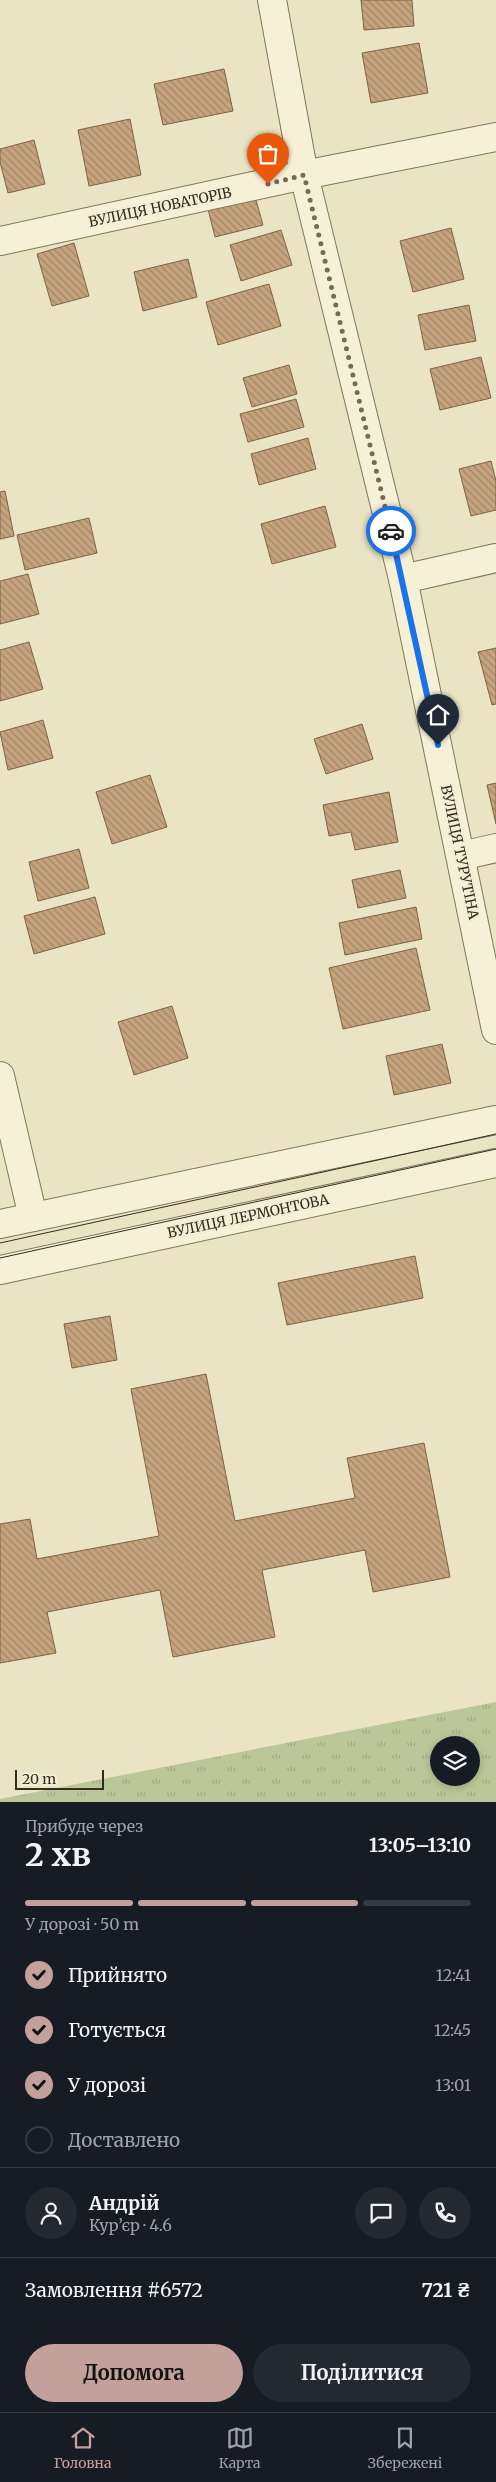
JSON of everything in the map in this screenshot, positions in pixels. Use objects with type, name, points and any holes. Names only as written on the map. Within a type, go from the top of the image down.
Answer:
[{"type":"street","name":"ВУЛИЦЯ ТУРУТІНА","points":[[272,0],[304,175],[403,579],[496,1030]]},
{"type":"street","name":"ВУЛИЦЯ НОВАТОРІВ","points":[[0,242],[304,175],[496,137]]},
{"type":"street","points":[[403,579],[496,558]]},
{"type":"street","points":[[461,856],[496,848]]},
{"type":"street","points":[[0,1076],[34,1216]]},
{"type":"street","points":[[0,1224],[496,1120]]},
{"type":"street","name":"ВУЛИЦЯ ЛЕРМОНТОВА","points":[[0,1270],[496,1163]]},
{"type":"green space","points":[[496,1702],[496,1802],[0,1802],[0,1799]]},
{"type":"building","points":[[361,0],[412,0],[414,26],[364,30]]},
{"type":"building","points":[[419,43],[428,93],[371,103],[362,53]]},
{"type":"building","points":[[224,69],[233,111],[163,125],[154,84]]},
{"type":"building","points":[[130,119],[141,175],[89,186],[78,130]]},
{"type":"building","points":[[34,140],[45,184],[8,193],[0,162],[0,149]]},
{"type":"building","points":[[254,193],[263,225],[215,237],[207,205]]},
{"type":"building","points":[[451,228],[464,279],[413,292],[400,241]]},
{"type":"building","points":[[281,230],[292,265],[241,281],[230,245]]},
{"type":"building","points":[[74,243],[89,296],[52,306],[37,254]]},
{"type":"building","points":[[188,259],[197,297],[143,311],[134,272]]},
{"type":"building","points":[[269,284],[281,326],[218,345],[206,302]]},
{"type":"building","points":[[469,305],[476,341],[425,350],[418,315]]},
{"type":"building","points":[[481,357],[491,398],[440,410],[430,369]]},
{"type":"building","points":[[289,365],[297,394],[252,407],[243,378]]},
{"type":"building","points":[[296,399],[304,427],[248,442],[240,414]]},
{"type":"building","points":[[308,438],[316,469],[259,485],[251,454]]},
{"type":"building","points":[[491,461],[496,481],[496,510],[471,516],[459,469]]},
{"type":"building","points":[[5,491],[14,536],[0,539],[0,492]]},
{"type":"building","points":[[325,506],[336,547],[272,564],[261,524]]},
{"type":"building","points":[[89,518],[97,553],[25,570],[17,535]]},
{"type":"building","points":[[28,574],[39,614],[0,624],[0,581]]},
{"type":"building","points":[[29,642],[43,689],[0,701],[0,650]]},
{"type":"building","points":[[496,648],[496,704],[492,705],[478,652]]},
{"type":"building","points":[[43,720],[53,758],[8,770],[0,732]]},
{"type":"building","points":[[362,724],[373,759],[326,774],[314,739]]},
{"type":"building","points":[[150,775],[167,827],[112,844],[96,792]]},
{"type":"building","points":[[496,783],[496,824],[487,785]]},
{"type":"building","points":[[389,792],[398,842],[355,850],[351,832],[329,836],[323,805]]},
{"type":"building","points":[[79,849],[89,888],[38,901],[29,862]]},
{"type":"building","points":[[400,870],[406,898],[358,908],[352,880]]},
{"type":"building","points":[[95,897],[105,934],[34,954],[24,916]]},
{"type":"building","points":[[416,907],[422,939],[345,955],[339,923]]},
{"type":"building","points":[[416,948],[430,1010],[343,1029],[329,968]]},
{"type":"building","points":[[172,1006],[188,1058],[134,1075],[118,1022]]},
{"type":"building","points":[[442,1044],[451,1083],[394,1095],[386,1056]]},
{"type":"building","points":[[415,1256],[423,1298],[287,1325],[278,1283]]},
{"type":"building","points":[[110,1316],[117,1360],[72,1368],[64,1324]]},
{"type":"building","points":[[206,1374],[235,1521],[355,1498],[347,1458],[424,1443],[450,1577],[373,1592],[365,1550],[262,1570],[275,1637],[173,1657],[160,1590],[47,1612],[56,1653],[0,1663],[0,1524],[30,1519],[37,1559],[159,1536],[131,1389]]},
{"type":"tram line","points":[[0,1243],[496,1134]]},
{"type":"tram line","points":[[0,1258],[496,1149]]},
{"type":"way so far","points":[[268,184],[304,175],[391,531]]},
{"type":"route","points":[[391,531],[438,745]]}]
